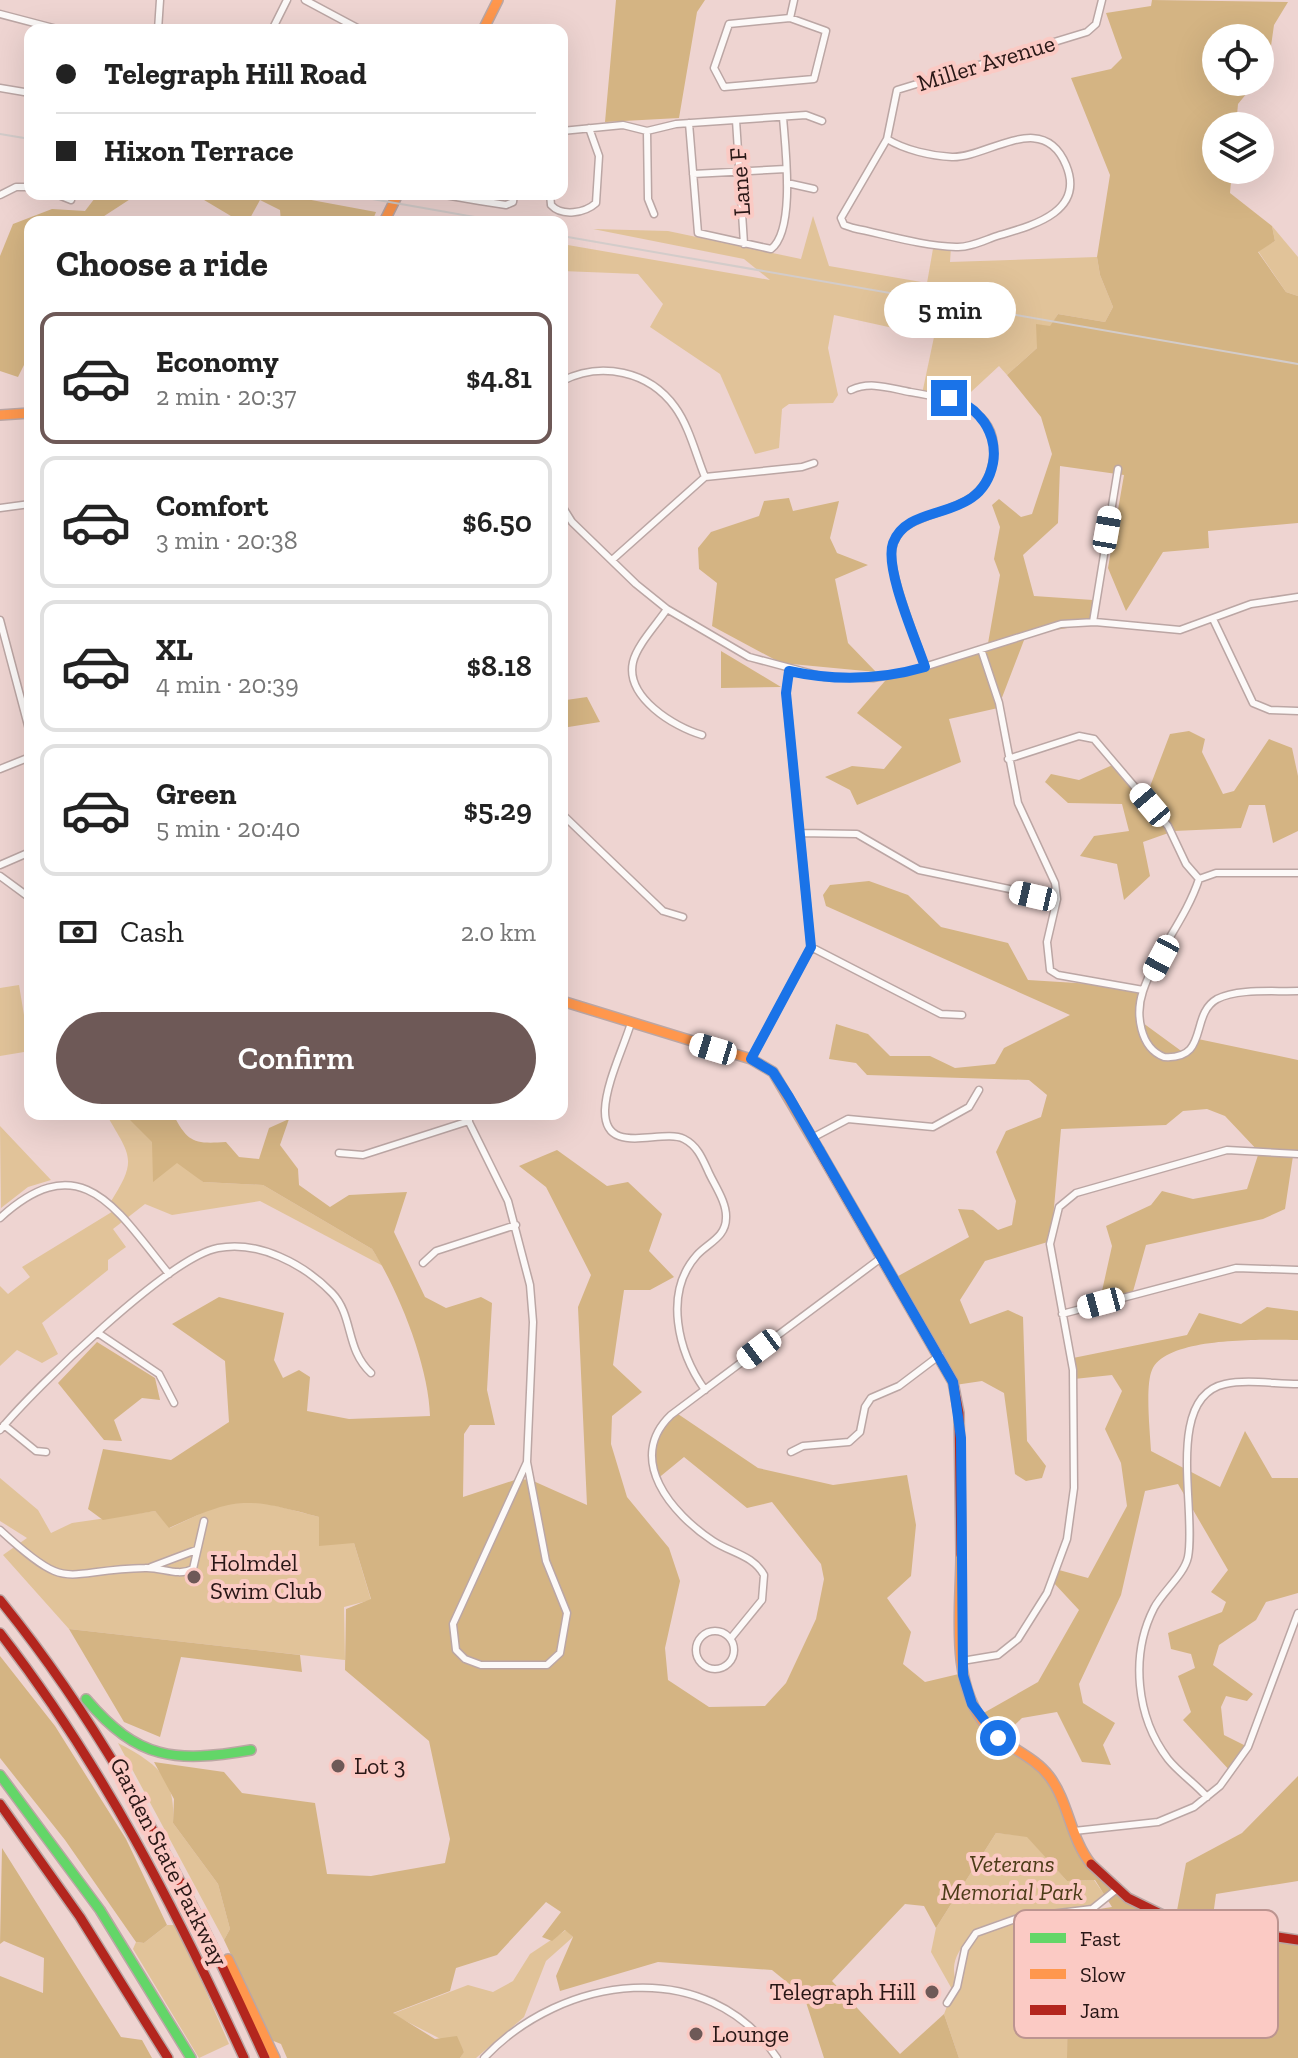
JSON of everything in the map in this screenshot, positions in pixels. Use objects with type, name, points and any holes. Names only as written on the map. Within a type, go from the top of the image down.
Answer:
[{"type":"main road","points":[[486,24],[498,0]]},
{"type":"main road","points":[[0,415],[24,413]]},
{"type":"main road","points":[[568,1003],[751,1059],[773,1072],[953,1382],[959,1413],[962,1661],[967,1690],[979,1716],[998,1738],[1050,1777],[1063,1799],[1085,1856],[1117,1889],[1149,1910]]},
{"type":"main road","name":"Garden State Parkway","points":[[0,1600],[56,1668],[124,1770],[191,1897],[265,2058]]},
{"type":"main road","name":"Garden State Parkway","points":[[0,1633],[65,1718],[134,1827],[244,2058]]},
{"type":"main road","points":[[56,1668],[79,1690],[111,1730],[143,1750],[185,1757],[251,1750]]},
{"type":"main road","points":[[0,1775],[105,1919],[191,2058]]},
{"type":"main road","points":[[0,1804],[80,1917],[167,2057]]},
{"type":"main road","points":[[191,1897],[213,1928],[275,2058]]},
{"type":"main road","points":[[1278,1937],[1298,1940]]},
{"type":"street","points":[[158,24],[160,0]]},
{"type":"street","points":[[275,24],[287,0]]},
{"type":"street","points":[[305,0],[352,24]]},
{"type":"street","points":[[790,18],[794,0]]},
{"type":"street","name":"Miller Avenue","points":[[887,139],[908,149],[952,157],[1018,138],[1044,142],[1065,162],[1070,184],[1064,204],[1040,223],[959,248],[853,228],[842,222],[845,209],[887,139],[899,89],[1091,31],[1102,0]]},
{"type":"street","points":[[0,14],[38,24]]},
{"type":"street","points":[[790,18],[826,31],[814,79],[724,87],[714,68],[729,24],[790,18]]},
{"type":"street","points":[[0,88],[24,92]]},
{"type":"street","points":[[568,130],[623,125],[647,131],[689,123],[806,115],[822,121]]},
{"type":"street","points":[[689,123],[698,233],[744,244],[775,247],[787,202],[783,117]]},
{"type":"street","name":"Lane F","points":[[736,120],[744,244]]},
{"type":"street","points":[[551,200],[557,210],[578,212],[596,203],[599,156],[589,128]]},
{"type":"street","points":[[647,131],[648,199],[654,214]]},
{"type":"street","points":[[693,174],[786,169]]},
{"type":"street","points":[[787,183],[814,189]]},
{"type":"street","points":[[0,195],[16,187],[24,187]]},
{"type":"street","points":[[490,200],[508,205],[513,200]]},
{"type":"street","points":[[568,379],[603,369],[633,375],[660,390],[677,409],[705,477]]},
{"type":"street","points":[[851,390],[871,385],[955,400],[977,414],[993,443],[991,472],[975,496],[956,508],[908,525],[892,546],[893,566],[925,667]]},
{"type":"street","points":[[612,560],[705,477],[802,467],[814,463]]},
{"type":"street","points":[[1093,622],[1118,469]]},
{"type":"street","points":[[0,508],[24,505]]},
{"type":"street","points":[[568,516],[667,609],[749,657],[789,671],[854,678],[892,675],[1043,628],[1093,622],[1169,631],[1191,628],[1260,601],[1298,597]]},
{"type":"street","points":[[667,609],[633,661],[633,678],[639,695],[686,730],[702,735]]},
{"type":"street","points":[[1213,619],[1253,703],[1270,710],[1298,711]]},
{"type":"street","points":[[0,620],[24,710]]},
{"type":"street","points":[[981,649],[999,703],[1018,803],[1051,873],[1057,899],[1047,942],[1052,972],[1143,990]]},
{"type":"street","points":[[751,1059],[811,947],[786,693],[789,671]]},
{"type":"street","points":[[1008,759],[1079,736],[1094,739],[1168,826],[1186,864],[1199,879]]},
{"type":"street","points":[[0,769],[24,759]]},
{"type":"street","points":[[568,820],[663,911],[683,917]]},
{"type":"street","points":[[800,833],[857,834],[919,870],[1057,899]]},
{"type":"street","points":[[0,865],[24,855]]},
{"type":"street","points":[[1199,879],[1216,873],[1298,873]]},
{"type":"street","points":[[0,876],[24,894]]},
{"type":"street","points":[[1199,879],[1192,901],[1143,990],[1141,1018],[1146,1044],[1160,1056],[1171,1057],[1191,1049],[1204,1013],[1216,999],[1298,991]]},
{"type":"street","points":[[811,947],[941,1014],[962,1015]]},
{"type":"street","points":[[631,1023],[606,1104],[608,1124],[616,1134],[630,1140],[671,1136],[691,1143],[701,1155],[726,1212],[721,1234],[691,1263],[678,1297],[683,1351],[705,1390]]},
{"type":"street","points":[[812,1138],[848,1119],[918,1129],[933,1127],[969,1107],[979,1090]]},
{"type":"street","points":[[339,1153],[363,1155],[459,1120]]},
{"type":"street","points":[[469,1120],[500,1181],[527,1266],[532,1302],[527,1462],[546,1561],[567,1611],[561,1648],[556,1658],[542,1666],[475,1664],[456,1650],[453,1624],[527,1462]]},
{"type":"street","points":[[962,1661],[998,1655],[1011,1646],[1037,1611],[1062,1557],[1074,1488],[1073,1370],[1050,1244],[1057,1211],[1067,1198],[1222,1151],[1298,1154]]},
{"type":"street","points":[[0,1218],[27,1196],[48,1187],[69,1185],[89,1189],[105,1199],[169,1274]]},
{"type":"street","points":[[423,1263],[436,1251],[516,1225]]},
{"type":"street","points":[[46,1452],[36,1451],[2,1428],[98,1333],[169,1274],[194,1256],[214,1248],[237,1246],[281,1257],[332,1292],[341,1305],[358,1361],[371,1373]]},
{"type":"street","points":[[731,1638],[762,1600],[764,1575],[752,1561],[722,1547],[700,1530],[663,1493],[652,1467],[653,1444],[660,1428],[705,1390],[881,1258]]},
{"type":"street","points":[[1062,1314],[1236,1268],[1298,1270]]},
{"type":"street","points":[[98,1333],[159,1374],[174,1403]]},
{"type":"street","points":[[791,1452],[803,1446],[849,1442],[860,1432],[865,1407],[871,1398],[899,1386],[940,1355]]},
{"type":"street","points":[[1207,1797],[1160,1747],[1146,1717],[1140,1685],[1141,1651],[1150,1618],[1188,1557],[1190,1418],[1203,1395],[1224,1384],[1298,1384]]},
{"type":"street","points":[[147,1568],[186,1573],[193,1569],[204,1521]]},
{"type":"street","points":[[0,1530],[51,1572],[71,1577],[147,1568],[196,1550]]},
{"type":"street","points":[[1074,1831],[1158,1822],[1207,1797],[1230,1775],[1248,1747],[1298,1613]]},
{"type":"street","points":[[718,1632],[731,1638],[734,1653],[727,1665],[714,1669],[701,1663],[696,1649],[704,1635],[718,1632]]},
{"type":"street","points":[[1084,1910],[1092,1909],[1117,1889]]},
{"type":"street","points":[[947,2003],[959,1982],[965,1949],[976,1933],[1014,1919]]},
{"type":"street","points":[[484,2058],[530,2020],[553,2008],[614,1988],[645,1985],[687,1992],[721,2006],[751,2027],[777,2058]]},
{"type":"green space","points":[[813,216],[829,266],[927,283],[934,243],[951,247],[950,262],[1097,257],[1100,275],[1113,307],[1105,322],[1058,314],[1037,348],[1007,375],[999,366],[958,404],[922,394],[934,337],[834,315],[828,348],[838,395],[833,403],[789,404],[782,409],[779,448],[755,454],[720,374],[650,327],[663,304],[638,274],[568,271],[568,245],[770,280],[744,259],[593,229],[668,231],[801,259]]},
{"type":"green space","points":[[1272,226],[1298,257],[1298,296],[1286,292],[1258,251],[1275,241]]},
{"type":"green space","points":[[19,985],[24,1015],[24,1052],[0,1056],[0,988]]},
{"type":"green space","points":[[109,1120],[131,1120],[203,1182],[263,1185],[372,1249],[383,1266],[260,1201],[172,1215],[145,1204],[113,1229],[126,1247],[108,1260],[108,1270],[42,1323],[58,1354],[42,1363],[17,1350],[0,1366],[0,1286],[8,1294],[30,1277],[22,1267],[115,1210],[110,1203],[128,1167],[126,1149]]},
{"type":"green space","points":[[0,1126],[51,1180],[28,1187],[1,1208]]},
{"type":"green space","name":"Holmdel Swim Club","points":[[0,1478],[38,1510],[51,1533],[72,1523],[155,1511],[170,1528],[219,1505],[258,1501],[319,1517],[354,1543],[371,1600],[344,1607],[345,1660],[69,1629],[3,1555],[27,1538],[0,1521]]},
{"type":"green space","points":[[118,1743],[153,1765],[167,1783],[173,1823],[218,1884],[230,1929],[224,1940]]},
{"type":"green space","name":"Veterans Memorial Park","points":[[996,1833],[1027,1836],[1067,1881],[1094,1880],[1106,1897],[1075,1910],[1014,1910],[1014,1917],[987,1926],[1014,1918],[1014,2038],[1067,2038],[1067,2058],[959,2058],[944,2014],[953,1991],[931,1952],[936,1928]],"holes":[[[975,1934],[956,1982],[954,1968],[957,1956]]]},
{"type":"green space","points":[[167,1925],[177,1925],[229,2044],[199,2058],[133,1949],[136,1942],[144,1943]]},
{"type":"green space","points":[[566,1930],[573,1937],[546,1961],[524,2017],[476,2058],[460,2058],[464,2051],[392,2014],[468,1985],[493,1992],[513,1981],[530,1954]]},
{"type":"shaded area","points":[[616,0],[705,0],[697,12],[679,118],[605,122]]},
{"type":"shaded area","points":[[1152,0],[1288,2],[1274,25],[1202,24],[1202,96],[1245,96],[1238,104],[1237,112],[1202,112],[1202,184],[1231,184],[1230,193],[1272,226],[1275,241],[1258,252],[1286,292],[1298,296],[1298,523],[1208,531],[1209,548],[1163,552],[1126,611],[1108,568],[1124,475],[1060,466],[1058,523],[1023,555],[1034,596],[1093,600],[1091,624],[1026,635],[998,708],[949,719],[961,762],[857,805],[850,790],[825,777],[852,766],[884,769],[902,747],[857,713],[892,673],[987,649],[1000,575],[994,559],[1000,527],[992,505],[999,499],[1021,517],[1032,514],[1052,454],[1041,417],[1007,375],[1037,348],[1036,324],[1050,326],[1058,314],[1105,322],[1113,307],[1100,275],[1097,257],[1110,175],[1071,78],[1111,69],[1122,58],[1106,13],[1151,6]]},
{"type":"shaded area","points":[[93,200],[129,200],[104,216],[34,216],[52,209],[85,211]]},
{"type":"shaded area","points":[[204,200],[260,200],[251,216],[231,216]]},
{"type":"shaded area","points":[[260,200],[311,200],[376,212],[374,216],[280,216],[280,210]]},
{"type":"shaded area","points":[[24,220],[24,365],[18,377],[0,371],[0,256],[13,224]]},
{"type":"shaded area","points":[[789,498],[793,511],[839,501],[830,538],[837,553],[868,565],[835,579],[848,643],[876,672],[781,663],[712,626],[717,583],[699,569],[698,548],[711,532],[759,516],[764,501]]},
{"type":"shaded area","points":[[721,651],[781,687],[721,688]]},
{"type":"shaded area","points":[[587,697],[600,722],[568,727],[568,700]]},
{"type":"shaded area","points":[[1189,731],[1205,739],[1202,752],[1223,794],[1234,791],[1269,739],[1292,748],[1298,776],[1298,831],[1273,843],[1265,805],[1249,805],[1241,828],[1174,831],[1143,842],[1150,876],[1124,900],[1117,864],[1080,856],[1094,836],[1129,831],[1122,804],[1068,803],[1045,782],[1051,774],[1079,780],[1117,763],[1146,797],[1170,734]]},
{"type":"shaded area","points":[[869,881],[908,895],[941,927],[1008,943],[1028,980],[1141,987],[1143,1023],[1184,1053],[1198,1039],[1298,1060],[1298,1155],[1293,1156],[1285,1209],[1263,1219],[1146,1245],[1132,1295],[1100,1300],[1112,1246],[1106,1226],[1151,1205],[1162,1191],[1193,1199],[1247,1189],[1259,1152],[1225,1116],[1207,1109],[1183,1111],[1166,1125],[1061,1129],[1051,1241],[985,1261],[960,1300],[970,1324],[1008,1310],[1023,1317],[1027,1441],[1046,1466],[1042,1478],[1026,1481],[1015,1474],[1004,1393],[982,1381],[955,1385],[891,1280],[969,1237],[958,1209],[973,1210],[998,1230],[1012,1225],[1016,1201],[996,1152],[1006,1131],[1041,1117],[1047,1095],[1029,1080],[867,1075],[856,1063],[829,1059],[836,1024],[868,1034],[890,1056],[930,1056],[955,1068],[995,1064],[1004,1048],[1070,1015],[826,906],[823,895],[830,885]]},
{"type":"shaded area","points":[[130,1120],[177,1120],[193,1140],[226,1142],[239,1157],[259,1159],[269,1128],[289,1120],[280,1145],[298,1169],[299,1185],[330,1207],[349,1195],[407,1192],[394,1232],[425,1297],[446,1308],[481,1297],[492,1303],[487,1390],[495,1425],[470,1425],[464,1434],[463,1497],[518,1479],[531,1480],[587,1505],[578,1307],[591,1275],[546,1187],[519,1166],[557,1150],[607,1186],[628,1182],[662,1214],[649,1251],[674,1277],[650,1290],[624,1290],[613,1365],[642,1392],[612,1416],[611,1444],[627,1497],[669,1548],[680,1581],[665,1648],[668,1680],[709,1707],[765,1706],[786,1683],[816,1619],[824,1579],[821,1564],[772,1502],[747,1508],[684,1457],[656,1480],[653,1440],[675,1412],[758,1468],[833,1485],[907,1475],[916,1525],[911,1576],[887,1598],[911,1632],[903,1664],[925,1682],[963,1673],[980,1715],[1038,1682],[1079,1610],[1053,1582],[1059,1570],[1088,1578],[1127,1506],[1121,1463],[1105,1429],[1122,1391],[1112,1375],[1074,1379],[1073,1358],[1187,1335],[1199,1313],[1241,1324],[1267,1307],[1298,1311],[1298,1340],[1218,1342],[1176,1351],[1161,1359],[1150,1377],[1148,1409],[1151,1451],[1220,1487],[1245,1431],[1272,1478],[1298,1478],[1298,1593],[1266,1602],[1256,1620],[1219,1645],[1213,1665],[1253,1694],[1247,1701],[1226,1696],[1221,1707],[1224,1735],[1248,1747],[1232,1773],[1183,1720],[1191,1712],[1178,1676],[1195,1668],[1191,1654],[1171,1649],[1168,1633],[1222,1612],[1226,1602],[1211,1592],[1228,1570],[1178,1484],[1145,1491],[1121,1595],[1079,1684],[1083,1703],[1115,1723],[1103,1745],[1111,1765],[1082,1762],[1057,1712],[1022,1718],[1000,1739],[1058,1788],[1087,1860],[1132,1900],[1152,1910],[1093,1910],[1112,1907],[1095,1880],[1067,1881],[1027,1837],[996,1833],[936,1928],[924,1906],[905,1904],[832,1981],[900,2054],[944,2014],[959,2058],[824,2058],[804,1996],[772,1970],[658,1962],[560,1991],[556,1976],[573,1937],[565,1930],[552,1941],[542,1937],[561,1912],[546,1902],[497,1955],[456,1968],[450,1991],[393,2013],[435,2039],[457,2036],[464,2052],[460,2058],[287,2058],[281,2044],[271,2040],[224,1940],[230,1929],[218,1884],[173,1823],[174,1799],[154,1762],[224,1772],[242,1793],[315,1803],[327,1874],[371,1876],[445,1863],[450,1839],[429,1741],[345,1670],[346,1609],[371,1599],[354,1543],[319,1546],[319,1517],[275,1506],[243,1503],[212,1510],[169,1528],[155,1511],[103,1520],[88,1509],[103,1449],[171,1460],[229,1422],[225,1361],[172,1324],[219,1297],[284,1313],[274,1360],[283,1378],[299,1370],[310,1377],[307,1411],[349,1419],[430,1416],[428,1396],[411,1330],[372,1249],[263,1185],[203,1182],[177,1163],[153,1182],[152,1142]]},
{"type":"shaded area","points":[[97,1342],[155,1378],[160,1400],[142,1398],[114,1420],[122,1441],[104,1440],[58,1383]]},
{"type":"shaded area","points":[[69,1629],[300,1655],[302,1672],[181,1657],[160,1737],[124,1722]]},
{"type":"shaded area","points":[[0,1656],[55,1726],[126,1839],[167,1925],[144,1943],[136,1942],[65,1840],[0,1758]]},
{"type":"shaded area","points":[[1298,1776],[1298,1881],[1216,1894],[1214,1910],[1177,1910],[1186,1863],[1242,1833]]},
{"type":"shaded area","points":[[2,1848],[121,2037],[142,2040],[152,2058],[0,2058],[0,1976],[43,1993],[44,1958],[4,1941],[0,1944]]},
{"type":"shaded area","points":[[1278,1936],[1298,1943],[1298,2058],[1067,2058],[1067,2038],[1278,2038]]},
{"type":"railway","points":[[0,134],[24,138]]},
{"type":"railway","points":[[378,200],[469,216]]},
{"type":"railway","points":[[568,237],[1298,364]]},
{"type":"traffic: fast","points":[[86,1699],[123,1735],[160,1752],[200,1756],[251,1750]]},
{"type":"traffic: fast","points":[[0,1775],[100,1910],[191,2058]]},
{"type":"traffic: slow","points":[[486,24],[498,0]]},
{"type":"traffic: slow","points":[[387,216],[395,200]]},
{"type":"traffic: slow","points":[[0,415],[24,413]]},
{"type":"traffic: slow","points":[[568,1003],[751,1059],[773,1072],[819,1150]]},
{"type":"traffic: slow","points":[[961,1555],[960,1645],[967,1689],[975,1709],[994,1734],[1035,1762],[1049,1776],[1061,1797],[1078,1843],[1091,1864]]},
{"type":"traffic: slow","points":[[228,1959],[275,2058]]},
{"type":"traffic: jam","points":[[819,1150],[953,1382],[959,1413],[961,1555]]},
{"type":"traffic: jam","points":[[0,1600],[79,1707],[147,1820],[208,1937],[265,2058]]},
{"type":"traffic: jam","points":[[0,1633],[104,1785],[163,1892],[244,2058]]},
{"type":"traffic: jam","points":[[0,1804],[80,1917],[168,2058]]},
{"type":"traffic: jam","points":[[1091,1864],[1128,1898],[1152,1910]]},
{"type":"traffic: jam","points":[[1278,1937],[1298,1940]]},
{"type":"place","name":"Holmdel Swim Club","points":[[194,1577]]},
{"type":"place","name":"Lot 3","points":[[338,1766]]},
{"type":"place","name":"Telegraph Hill","points":[[932,1992]]},
{"type":"place","name":"Lounge","points":[[696,2034]]},
{"type":"route","points":[[949,398],[970,408],[983,421],[993,443],[994,457],[988,479],[975,496],[956,508],[908,525],[898,534],[892,546],[893,566],[925,667],[873,678],[824,677],[789,671],[786,693],[811,947],[751,1059],[773,1072],[789,1097],[953,1382],[961,1438],[963,1675],[972,1704],[998,1738]]}]
